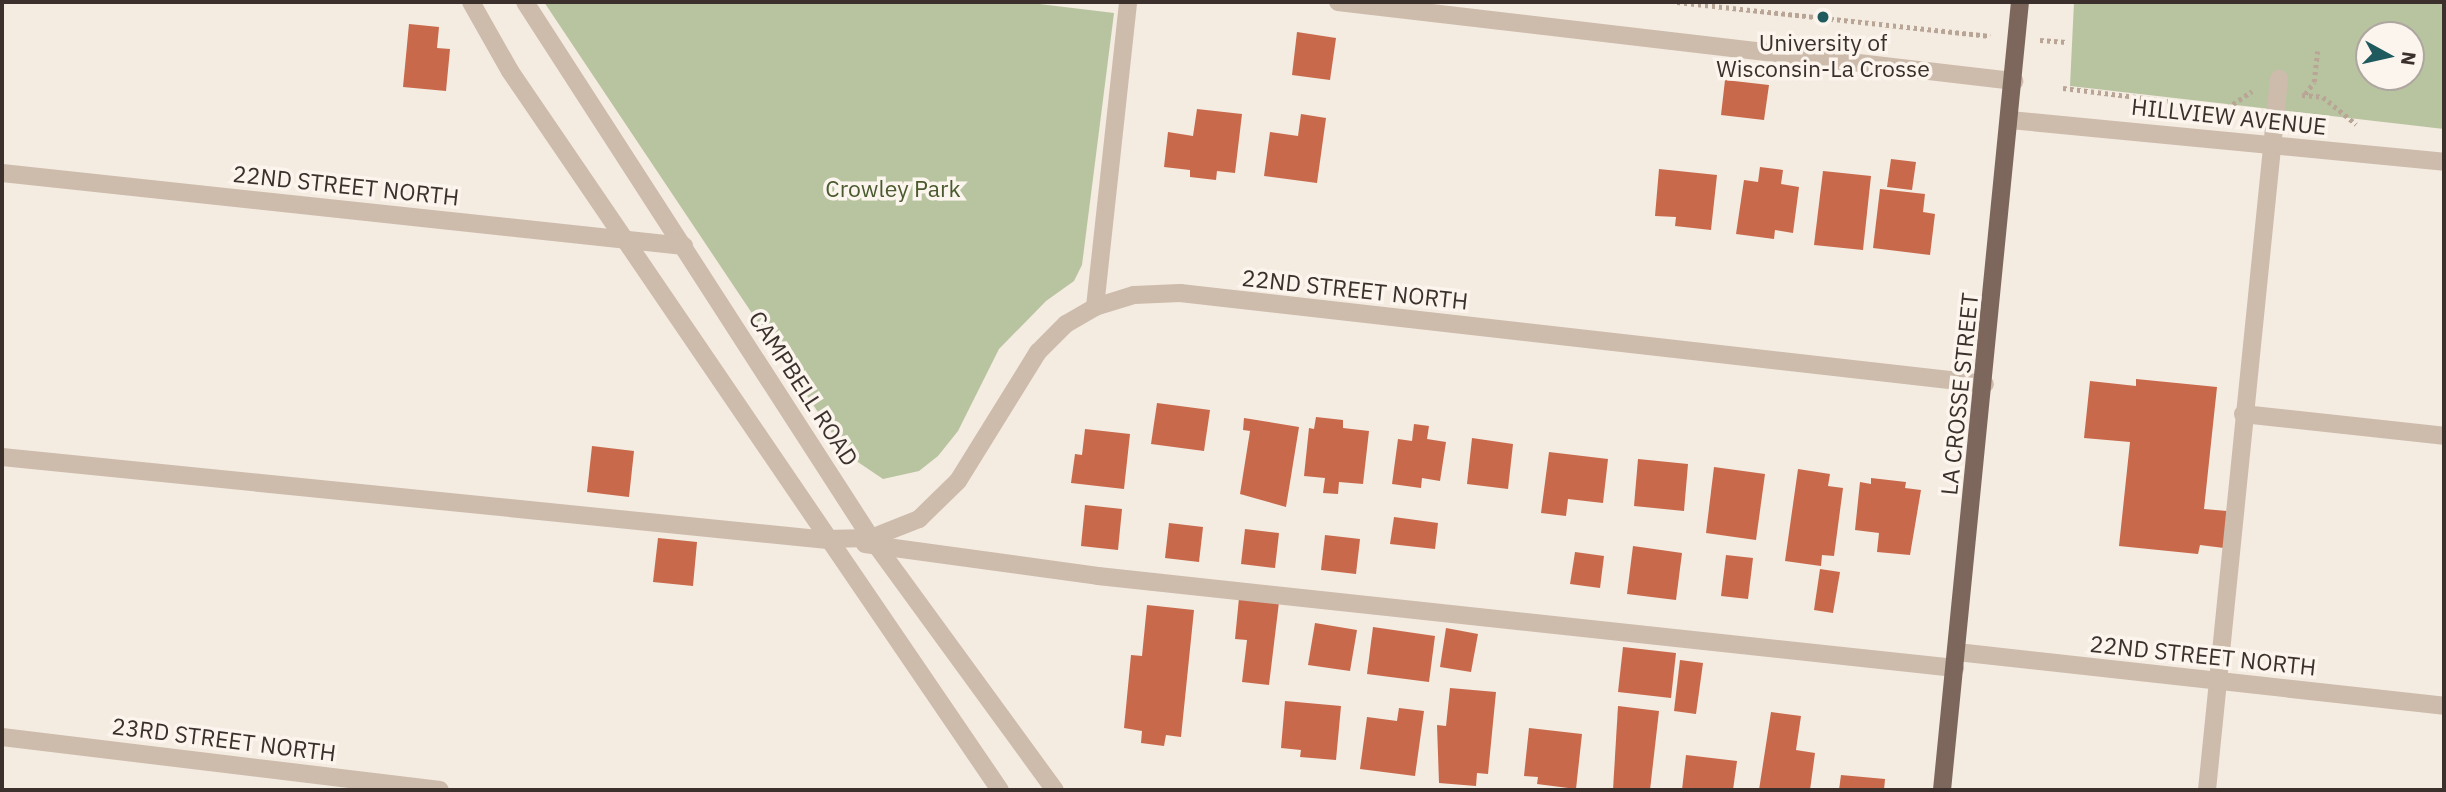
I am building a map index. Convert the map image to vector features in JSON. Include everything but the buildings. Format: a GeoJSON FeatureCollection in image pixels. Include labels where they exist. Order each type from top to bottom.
{"type":"FeatureCollection","features":[{"type":"Feature","properties":{"kind":"main road","name":"LA CROSSE STREET"},"geometry":{"type":"LineString","coordinates":[[1942,790],[1985,384],[2020,2]]}},
{"type":"Feature","properties":{"kind":"street"},"geometry":{"type":"LineString","coordinates":[[471,2],[510,71],[825,540],[1000,790]]}},
{"type":"Feature","properties":{"kind":"street","name":"CAMPBELL ROAD"},"geometry":{"type":"LineString","coordinates":[[525,2],[874,542],[1055,790]]}},
{"type":"Feature","properties":{"kind":"street"},"geometry":{"type":"LineString","coordinates":[[1095,307],[1128,2]]}},
{"type":"Feature","properties":{"kind":"street"},"geometry":{"type":"LineString","coordinates":[[1338,2],[2014,81]]}},
{"type":"Feature","properties":{"kind":"street"},"geometry":{"type":"LineString","coordinates":[[2207,790],[2279,79]]}},
{"type":"Feature","properties":{"kind":"street","name":"HILLVIEW AVENUE"},"geometry":{"type":"LineString","coordinates":[[2010,120],[2444,162]]}},
{"type":"Feature","properties":{"kind":"street","name":"22ND STREET NORTH"},"geometry":{"type":"LineString","coordinates":[[2,173],[684,246]]}},
{"type":"Feature","properties":{"kind":"street","name":"22ND STREET NORTH"},"geometry":{"type":"LineString","coordinates":[[874,542],[919,519],[938,502],[979,450],[1038,352],[1066,324],[1095,307],[1134,295],[1180,293],[1985,384]]}},
{"type":"Feature","properties":{"kind":"street"},"geometry":{"type":"LineString","coordinates":[[2244,414],[2444,436]]}},
{"type":"Feature","properties":{"kind":"street","name":"22ND STREET NORTH"},"geometry":{"type":"LineString","coordinates":[[2,457],[825,540],[874,542],[1098,576],[1956,660],[2218,681],[2444,706]]}},
{"type":"Feature","properties":{"kind":"street","name":"23RD STREET NORTH"},"geometry":{"type":"LineString","coordinates":[[2,737],[440,790]]}},
{"type":"Feature","properties":{"kind":"path"},"geometry":{"type":"LineString","coordinates":[[1677,2],[2067,42]]}},
{"type":"Feature","properties":{"kind":"path"},"geometry":{"type":"LineString","coordinates":[[2304,95],[2314,82],[2317,51]]}},
{"type":"Feature","properties":{"kind":"green space","name":"Crowley Park"},"geometry":{"type":"Polygon","coordinates":[[[544,2],[1023,2],[1114,13],[1082,265],[1074,281],[1046,301],[999,349],[958,431],[938,456],[919,471],[883,479],[846,454],[544,2]]]}},
{"type":"Feature","properties":{"kind":"green space"},"geometry":{"type":"Polygon","coordinates":[[[2074,2],[2444,2],[2444,129],[2070,86],[2074,2]]]}},
{"type":"Feature","properties":{"kind":"place","name":"University of Wisconsin-La Crosse"},"geometry":{"type":"Point","coordinates":[1823,17]}}]}
